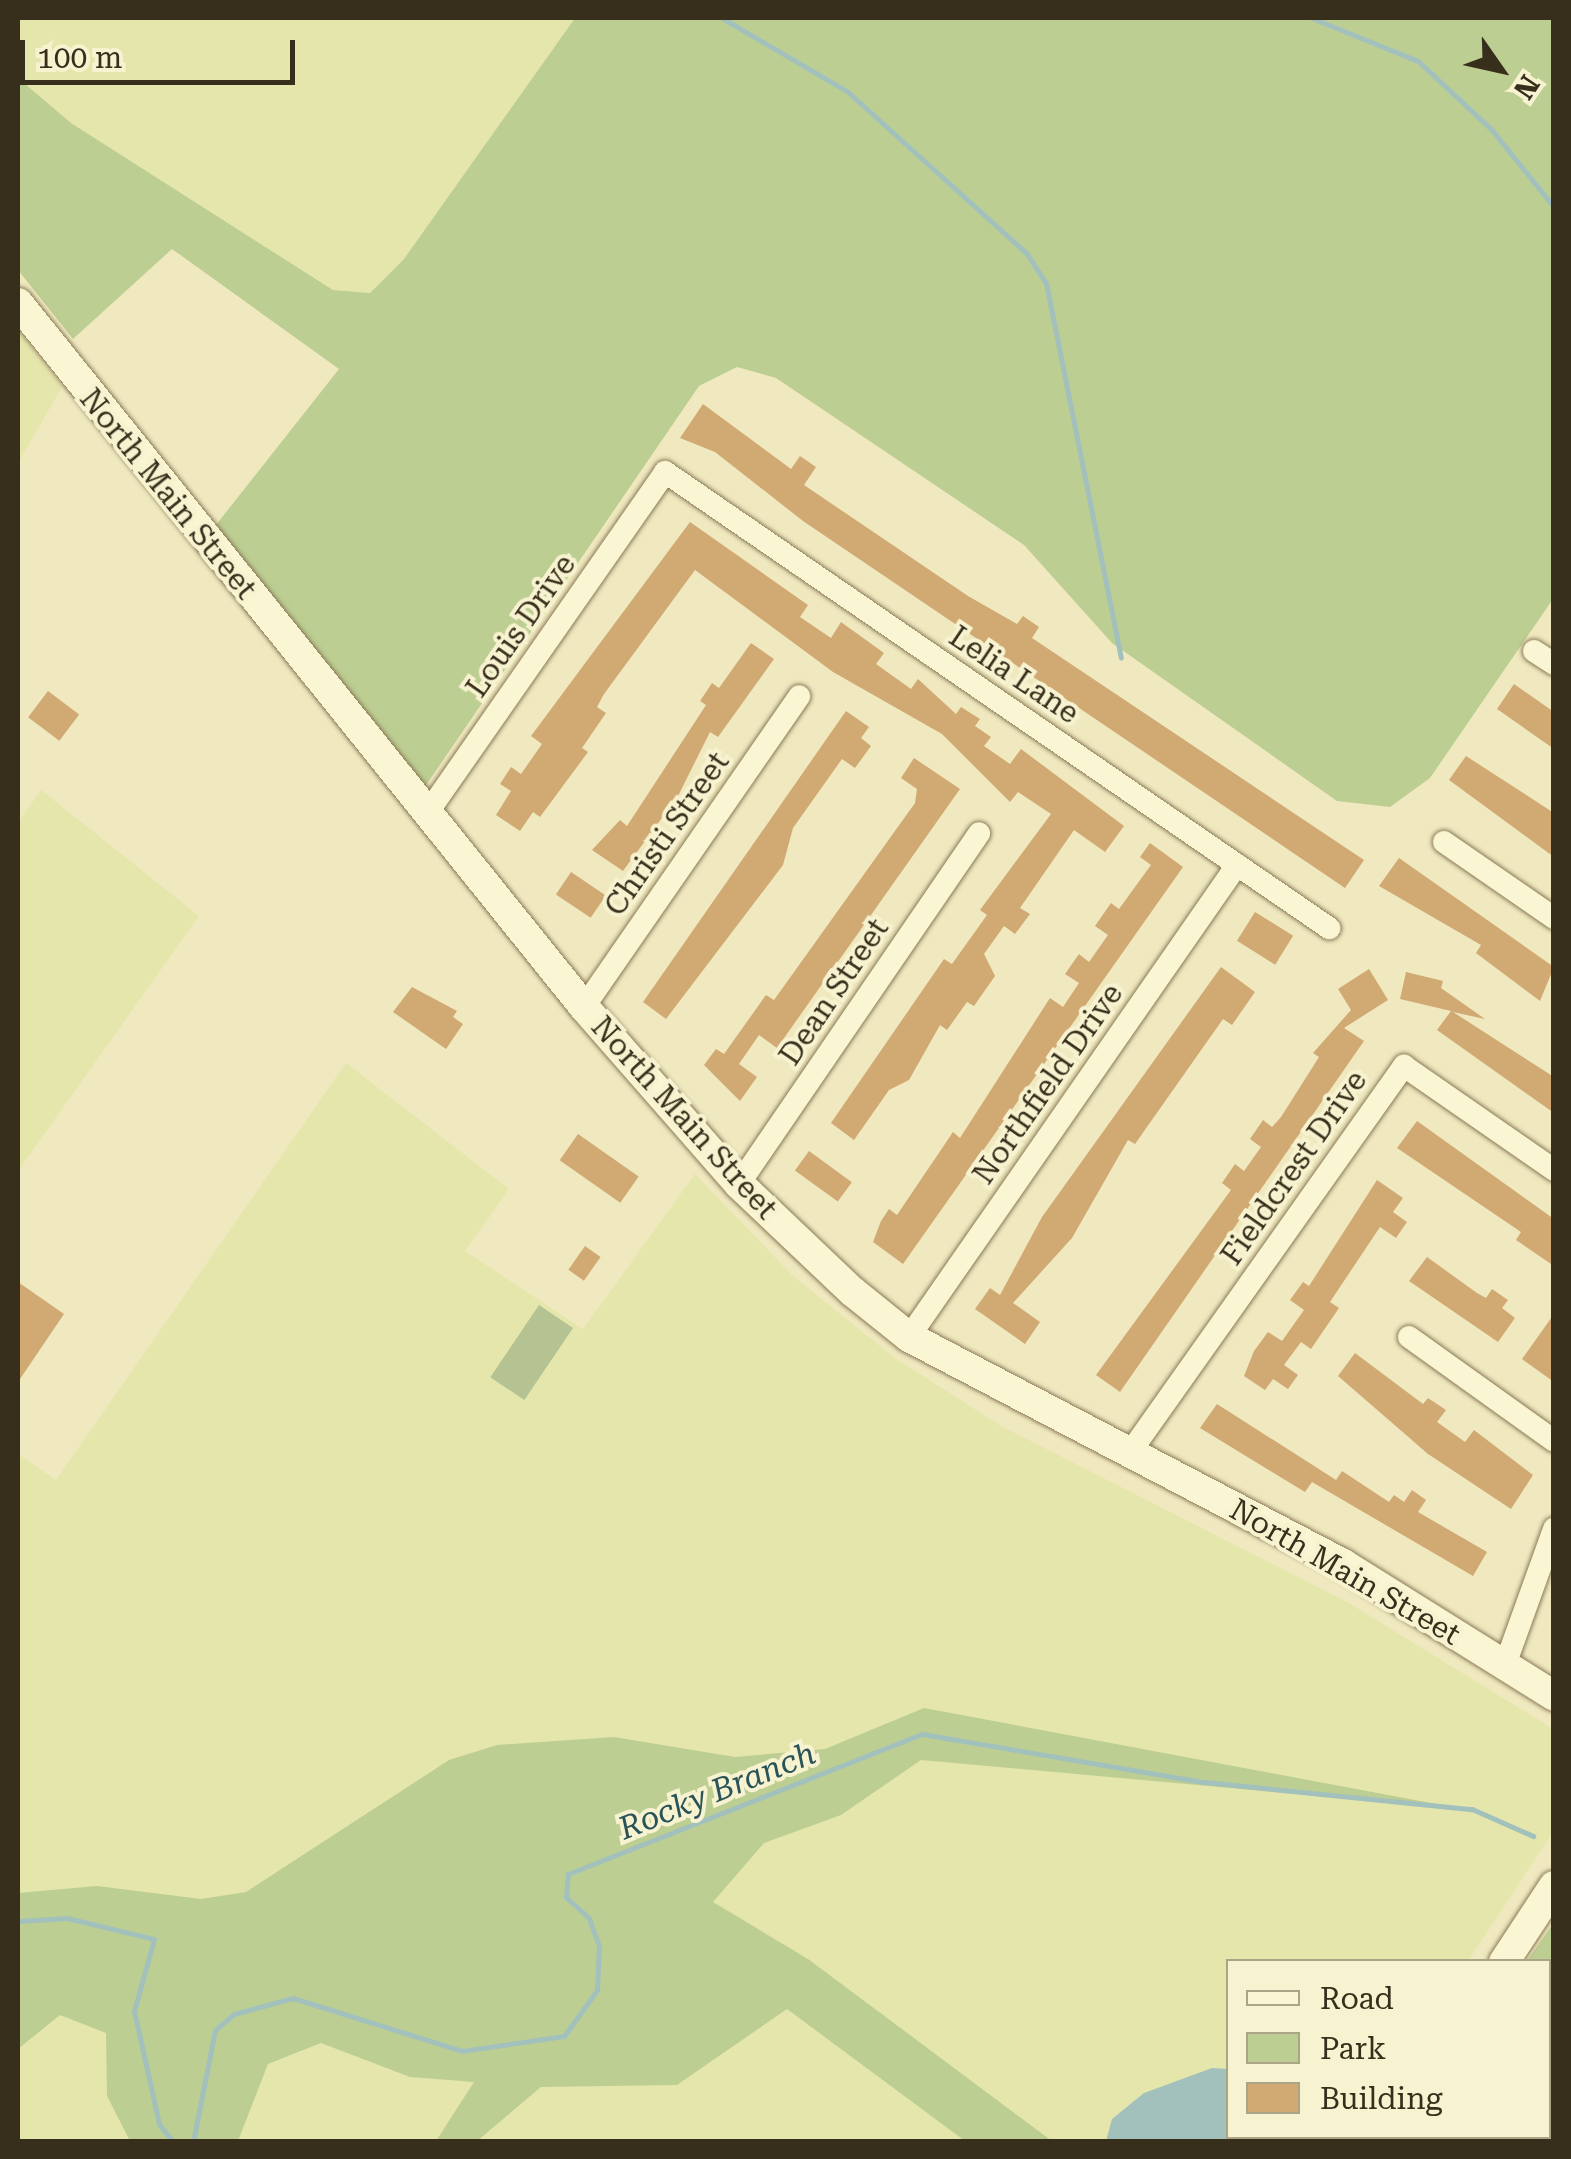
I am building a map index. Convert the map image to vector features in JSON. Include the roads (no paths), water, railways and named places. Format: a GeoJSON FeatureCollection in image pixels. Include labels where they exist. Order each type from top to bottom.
{"type":"FeatureCollection","features":[{"type":"Feature","properties":{"kind":"street","name":"North Main Street"},"geometry":{"type":"LineString","coordinates":[[18,303],[426,815],[584,1006],[740,1184],[909,1337],[1343,1564],[1554,1696]]}},
{"type":"Feature","properties":{"kind":"street","name":"Louis Drive"},"geometry":{"type":"LineString","coordinates":[[426,815],[665,472]]}},
{"type":"Feature","properties":{"kind":"street","name":"Lelia Lane"},"geometry":{"type":"LineString","coordinates":[[665,472],[1330,928]]}},
{"type":"Feature","properties":{"kind":"street","name":"Christi Street"},"geometry":{"type":"LineString","coordinates":[[584,1006],[799,696]]}},
{"type":"Feature","properties":{"kind":"street","name":"Dean Street"},"geometry":{"type":"LineString","coordinates":[[740,1184],[979,833]]}},
{"type":"Feature","properties":{"kind":"street"},"geometry":{"type":"LineString","coordinates":[[1444,842],[1554,918]]}},
{"type":"Feature","properties":{"kind":"street","name":"Northfield Drive"},"geometry":{"type":"LineString","coordinates":[[909,1337],[1237,865]]}},
{"type":"Feature","properties":{"kind":"street","name":"Fieldcrest Drive"},"geometry":{"type":"LineString","coordinates":[[1129,1454],[1404,1066],[1554,1170]]}},
{"type":"Feature","properties":{"kind":"street"},"geometry":{"type":"LineString","coordinates":[[1409,1337],[1554,1440]]}},
{"type":"Feature","properties":{"kind":"street"},"geometry":{"type":"LineString","coordinates":[[1505,1665],[1554,1529]]}},
{"type":"Feature","properties":{"kind":"street"},"geometry":{"type":"LineString","coordinates":[[1506,1959],[1554,1886]]}},
{"type":"Feature","properties":{"kind":"water"},"geometry":{"type":"Polygon","coordinates":[[[1212,2068],[1226,2069],[1226,2139],[1248,2139],[1106,2141],[1112,2119],[1144,2093],[1212,2068]]]}},
{"type":"Feature","properties":{"kind":"waterway"},"geometry":{"type":"LineString","coordinates":[[722,18],[848,92],[1027,254],[1046,283],[1121,658]]}},
{"type":"Feature","properties":{"kind":"waterway"},"geometry":{"type":"LineString","coordinates":[[1312,18],[1418,61],[1492,130],[1554,207]]}},
{"type":"Feature","properties":{"kind":"waterway","name":"Rocky Branch"},"geometry":{"type":"LineString","coordinates":[[193,2142],[215,2030],[234,2014],[293,1998],[462,2051],[564,2036],[597,1990],[599,1946],[589,1918],[566,1897],[568,1874],[922,1734],[1204,1782],[1472,1809],[1533,1836]]}},
{"type":"Feature","properties":{"kind":"waterway","name":"Rocky Branch"},"geometry":{"type":"LineString","coordinates":[[18,1921],[67,1918],[154,1939],[134,2011],[159,2124],[173,2142]]}}]}
